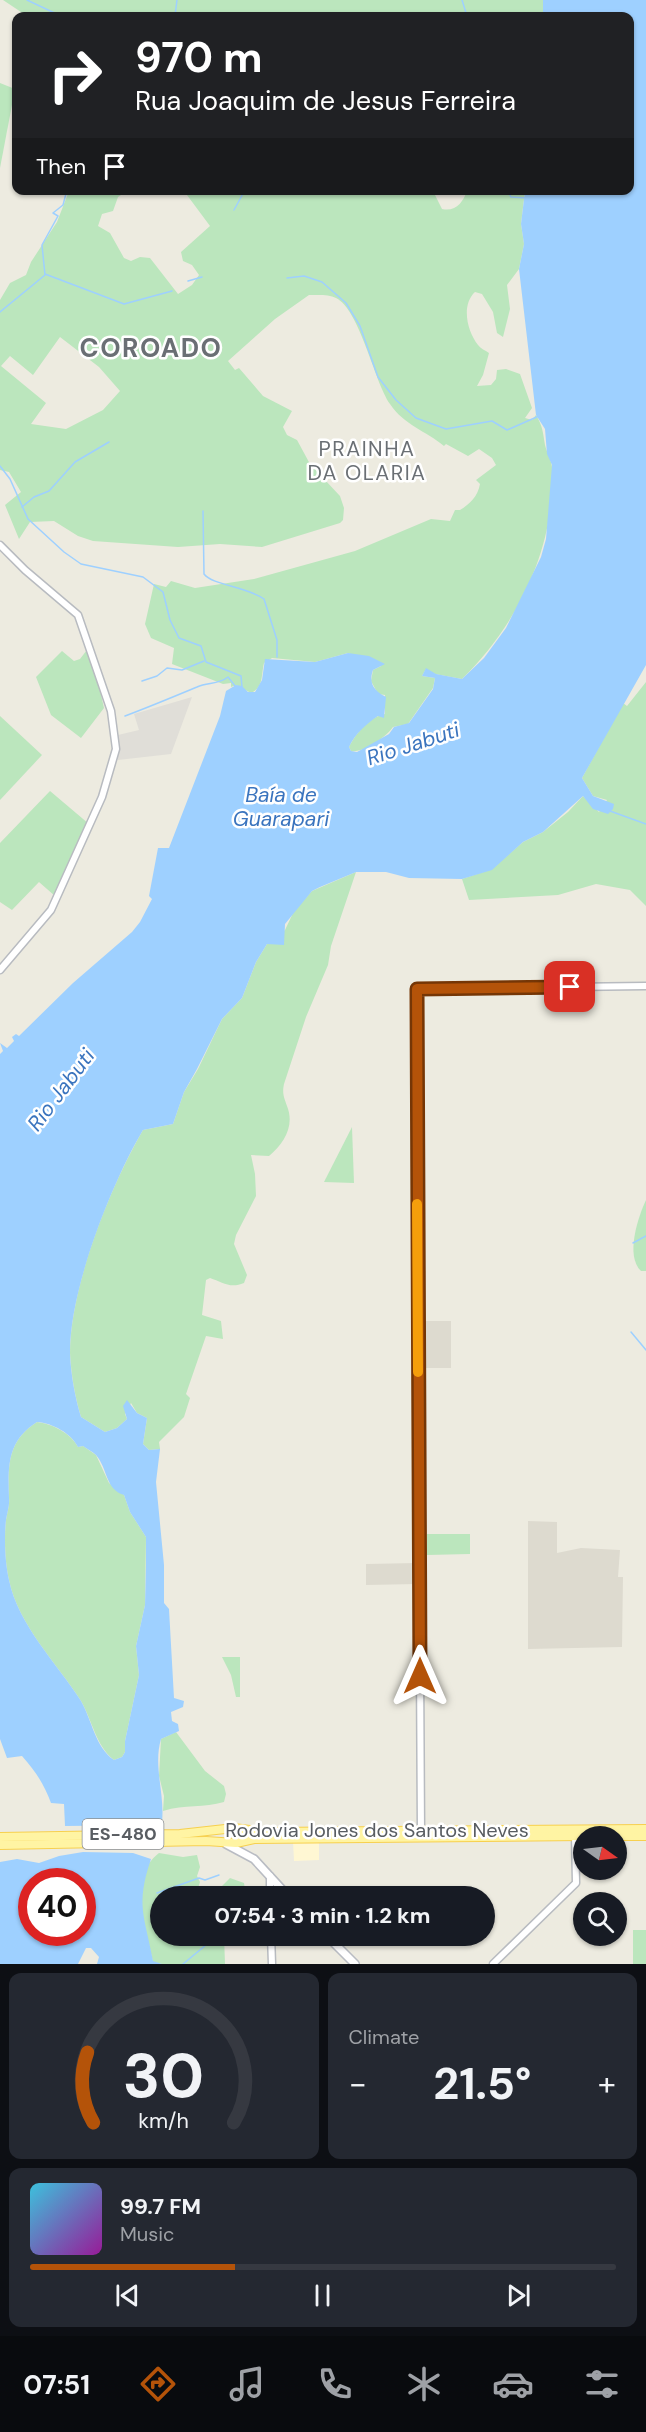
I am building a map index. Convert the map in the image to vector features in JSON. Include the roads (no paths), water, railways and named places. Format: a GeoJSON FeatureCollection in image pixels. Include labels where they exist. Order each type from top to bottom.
{"type":"FeatureCollection","features":[{"type":"Feature","properties":{"kind":"main road","name":"Rodovia Jones dos Santos Neves"},"geometry":{"type":"LineString","coordinates":[[0,1837],[180,1834],[234,1828],[266,1832],[355,1835]]}},
{"type":"Feature","properties":{"kind":"main road"},"geometry":{"type":"LineString","coordinates":[[246,1829],[254,1859]]}},
{"type":"Feature","properties":{"kind":"main road","name":"Rodovia Jones dos Santos Neves"},"geometry":{"type":"LineString","coordinates":[[627,1830],[646,1829]]}},
{"type":"Feature","properties":{"kind":"main road","name":"Rodovia Jones dos Santos Neves"},"geometry":{"type":"LineString","coordinates":[[0,1845],[197,1841],[221,1843],[355,1835],[573,1834]]}},
{"type":"Feature","properties":{"kind":"main road"},"geometry":{"type":"LineString","coordinates":[[627,1836],[646,1836]]}},
{"type":"Feature","properties":{"kind":"main road"},"geometry":{"type":"LineString","coordinates":[[221,1843],[236,1847],[254,1859],[279,1886]]}},
{"type":"Feature","properties":{"kind":"main road"},"geometry":{"type":"LineString","coordinates":[[337,1946],[355,1964]]}},
{"type":"Feature","properties":{"kind":"street"},"geometry":{"type":"LineString","coordinates":[[0,544],[25,570],[78,615],[111,711],[116,749],[102,797],[51,910],[0,970]]}},
{"type":"Feature","properties":{"kind":"street"},"geometry":{"type":"LineString","coordinates":[[422,1834],[417,989],[646,986]]}},
{"type":"Feature","properties":{"kind":"street"},"geometry":{"type":"LineString","coordinates":[[270,1876],[270,1886]]}},
{"type":"Feature","properties":{"kind":"street"},"geometry":{"type":"LineString","coordinates":[[494,1964],[576,1883],[576,1880]]}},
{"type":"Feature","properties":{"kind":"street"},"geometry":{"type":"LineString","coordinates":[[271,1946],[272,1964]]}},
{"type":"Feature","properties":{"kind":"water","name":"Baía de Guarapari"},"geometry":{"type":"Polygon","coordinates":[[[543,0],[646,0],[646,665],[582,778],[593,796],[614,804],[613,809],[608,814],[593,809],[583,796],[543,832],[523,842],[492,870],[462,879],[409,878],[386,872],[356,872],[312,891],[285,924],[284,945],[267,944],[256,962],[242,998],[222,1019],[184,1092],[173,1124],[143,1130],[118,1179],[94,1239],[76,1300],[70,1354],[81,1417],[105,1432],[117,1428],[127,1419],[123,1406],[127,1400],[137,1413],[147,1418],[143,1444],[149,1450],[160,1449],[156,1482],[164,1565],[164,1603],[169,1609],[174,1698],[184,1701],[183,1707],[171,1712],[172,1721],[178,1724],[179,1731],[161,1739],[159,1749],[162,1822],[151,1825],[65,1826],[64,1804],[51,1803],[31,1767],[22,1756],[7,1758],[0,1739],[0,1054],[3,1051],[0,1043],[7,1048],[14,1041],[12,1037],[16,1034],[19,1036],[140,922],[152,899],[149,896],[158,848],[169,848],[220,716],[226,691],[236,685],[242,686],[248,692],[255,692],[262,680],[265,659],[315,662],[348,653],[369,656],[385,664],[373,670],[371,679],[376,690],[386,697],[384,718],[378,716],[365,726],[351,742],[349,747],[351,751],[357,752],[389,734],[394,727],[409,723],[433,689],[435,678],[422,676],[426,668],[436,674],[462,679],[484,658],[506,628],[541,557],[546,539],[552,465],[547,454],[545,429],[536,415],[519,269],[524,244],[521,224],[525,195],[634,195],[634,12],[543,12],[543,0]],[[37,1422],[20,1437],[11,1455],[5,1534],[9,1580],[14,1597],[29,1628],[81,1701],[98,1741],[114,1760],[122,1757],[125,1752],[125,1741],[139,1675],[136,1646],[145,1605],[146,1537],[130,1512],[124,1495],[113,1488],[96,1455],[83,1446],[78,1447],[71,1437],[55,1427],[37,1422]]]}},
{"type":"Feature","properties":{"kind":"water"},"geometry":{"type":"Polygon","coordinates":[[[83,1852],[133,1853],[151,1859],[143,1888],[143,1911],[153,1961],[162,1964],[97,1964],[99,1957],[91,1948],[86,1948],[78,1964],[0,1964],[0,1862],[17,1859],[39,1863],[59,1856],[83,1852]]]}},
{"type":"Feature","properties":{"kind":"waterway"},"geometry":{"type":"LineString","coordinates":[[27,0],[52,12]]}},
{"type":"Feature","properties":{"kind":"waterway"},"geometry":{"type":"LineString","coordinates":[[176,12],[177,0]]}},
{"type":"Feature","properties":{"kind":"waterway"},"geometry":{"type":"LineString","coordinates":[[462,0],[466,12]]}},
{"type":"Feature","properties":{"kind":"waterway"},"geometry":{"type":"LineString","coordinates":[[0,312],[45,275],[42,245],[58,216],[53,213],[63,205],[66,195]]}},
{"type":"Feature","properties":{"kind":"waterway"},"geometry":{"type":"LineString","coordinates":[[234,210],[242,195]]}},
{"type":"Feature","properties":{"kind":"waterway"},"geometry":{"type":"LineString","coordinates":[[510,195],[526,198]]}},
{"type":"Feature","properties":{"kind":"waterway"},"geometry":{"type":"LineString","coordinates":[[45,274],[124,304],[172,291]]}},
{"type":"Feature","properties":{"kind":"waterway"},"geometry":{"type":"LineString","coordinates":[[287,278],[304,276],[322,282],[346,303],[360,326],[378,377],[396,400],[416,418],[446,429],[492,421],[507,430],[539,416]]}},
{"type":"Feature","properties":{"kind":"waterway"},"geometry":{"type":"LineString","coordinates":[[188,281],[202,277]]}},
{"type":"Feature","properties":{"kind":"waterway"},"geometry":{"type":"LineString","coordinates":[[22,507],[34,497],[49,491],[75,462],[109,442]]}},
{"type":"Feature","properties":{"kind":"waterway"},"geometry":{"type":"LineString","coordinates":[[0,466],[10,479],[28,519],[64,552],[81,564],[143,577],[163,592],[170,620],[179,638],[201,646],[206,662],[241,676],[242,687]]}},
{"type":"Feature","properties":{"kind":"waterway"},"geometry":{"type":"LineString","coordinates":[[203,511],[204,574],[214,581],[264,599],[277,640],[277,657]]}},
{"type":"Feature","properties":{"kind":"waterway"},"geometry":{"type":"LineString","coordinates":[[142,681],[157,676],[167,668],[182,670],[204,661]]}},
{"type":"Feature","properties":{"kind":"waterway"},"geometry":{"type":"LineString","coordinates":[[125,716],[228,677],[236,687]]}},
{"type":"Feature","properties":{"kind":"waterway"},"geometry":{"type":"LineString","coordinates":[[610,811],[646,824]]}},
{"type":"Feature","properties":{"kind":"waterway"},"geometry":{"type":"LineString","coordinates":[[633,1243],[646,1236]]}},
{"type":"Feature","properties":{"kind":"waterway"},"geometry":{"type":"LineString","coordinates":[[631,1332],[646,1350]]}},
{"type":"Feature","properties":{"kind":"waterway"},"geometry":{"type":"LineString","coordinates":[[177,1886],[199,1878],[205,1880],[219,1875]]}},
{"type":"Feature","properties":{"kind":"waterway"},"geometry":{"type":"LineString","coordinates":[[183,1964],[205,1946]]}},
{"type":"Feature","properties":{"kind":"district","name":"COROADO"},"geometry":{"type":"Point","coordinates":[151,348]}},
{"type":"Feature","properties":{"kind":"district","name":"PRAINHA DA OLARIA"},"geometry":{"type":"Point","coordinates":[367,461]}},
{"type":"Feature","properties":{"kind":"water label","name":"Rio Jabuti"},"geometry":{"type":"Point","coordinates":[413,744]}},
{"type":"Feature","properties":{"kind":"water label","name":"Rio Jabuti"},"geometry":{"type":"Point","coordinates":[61,1090]}}]}
